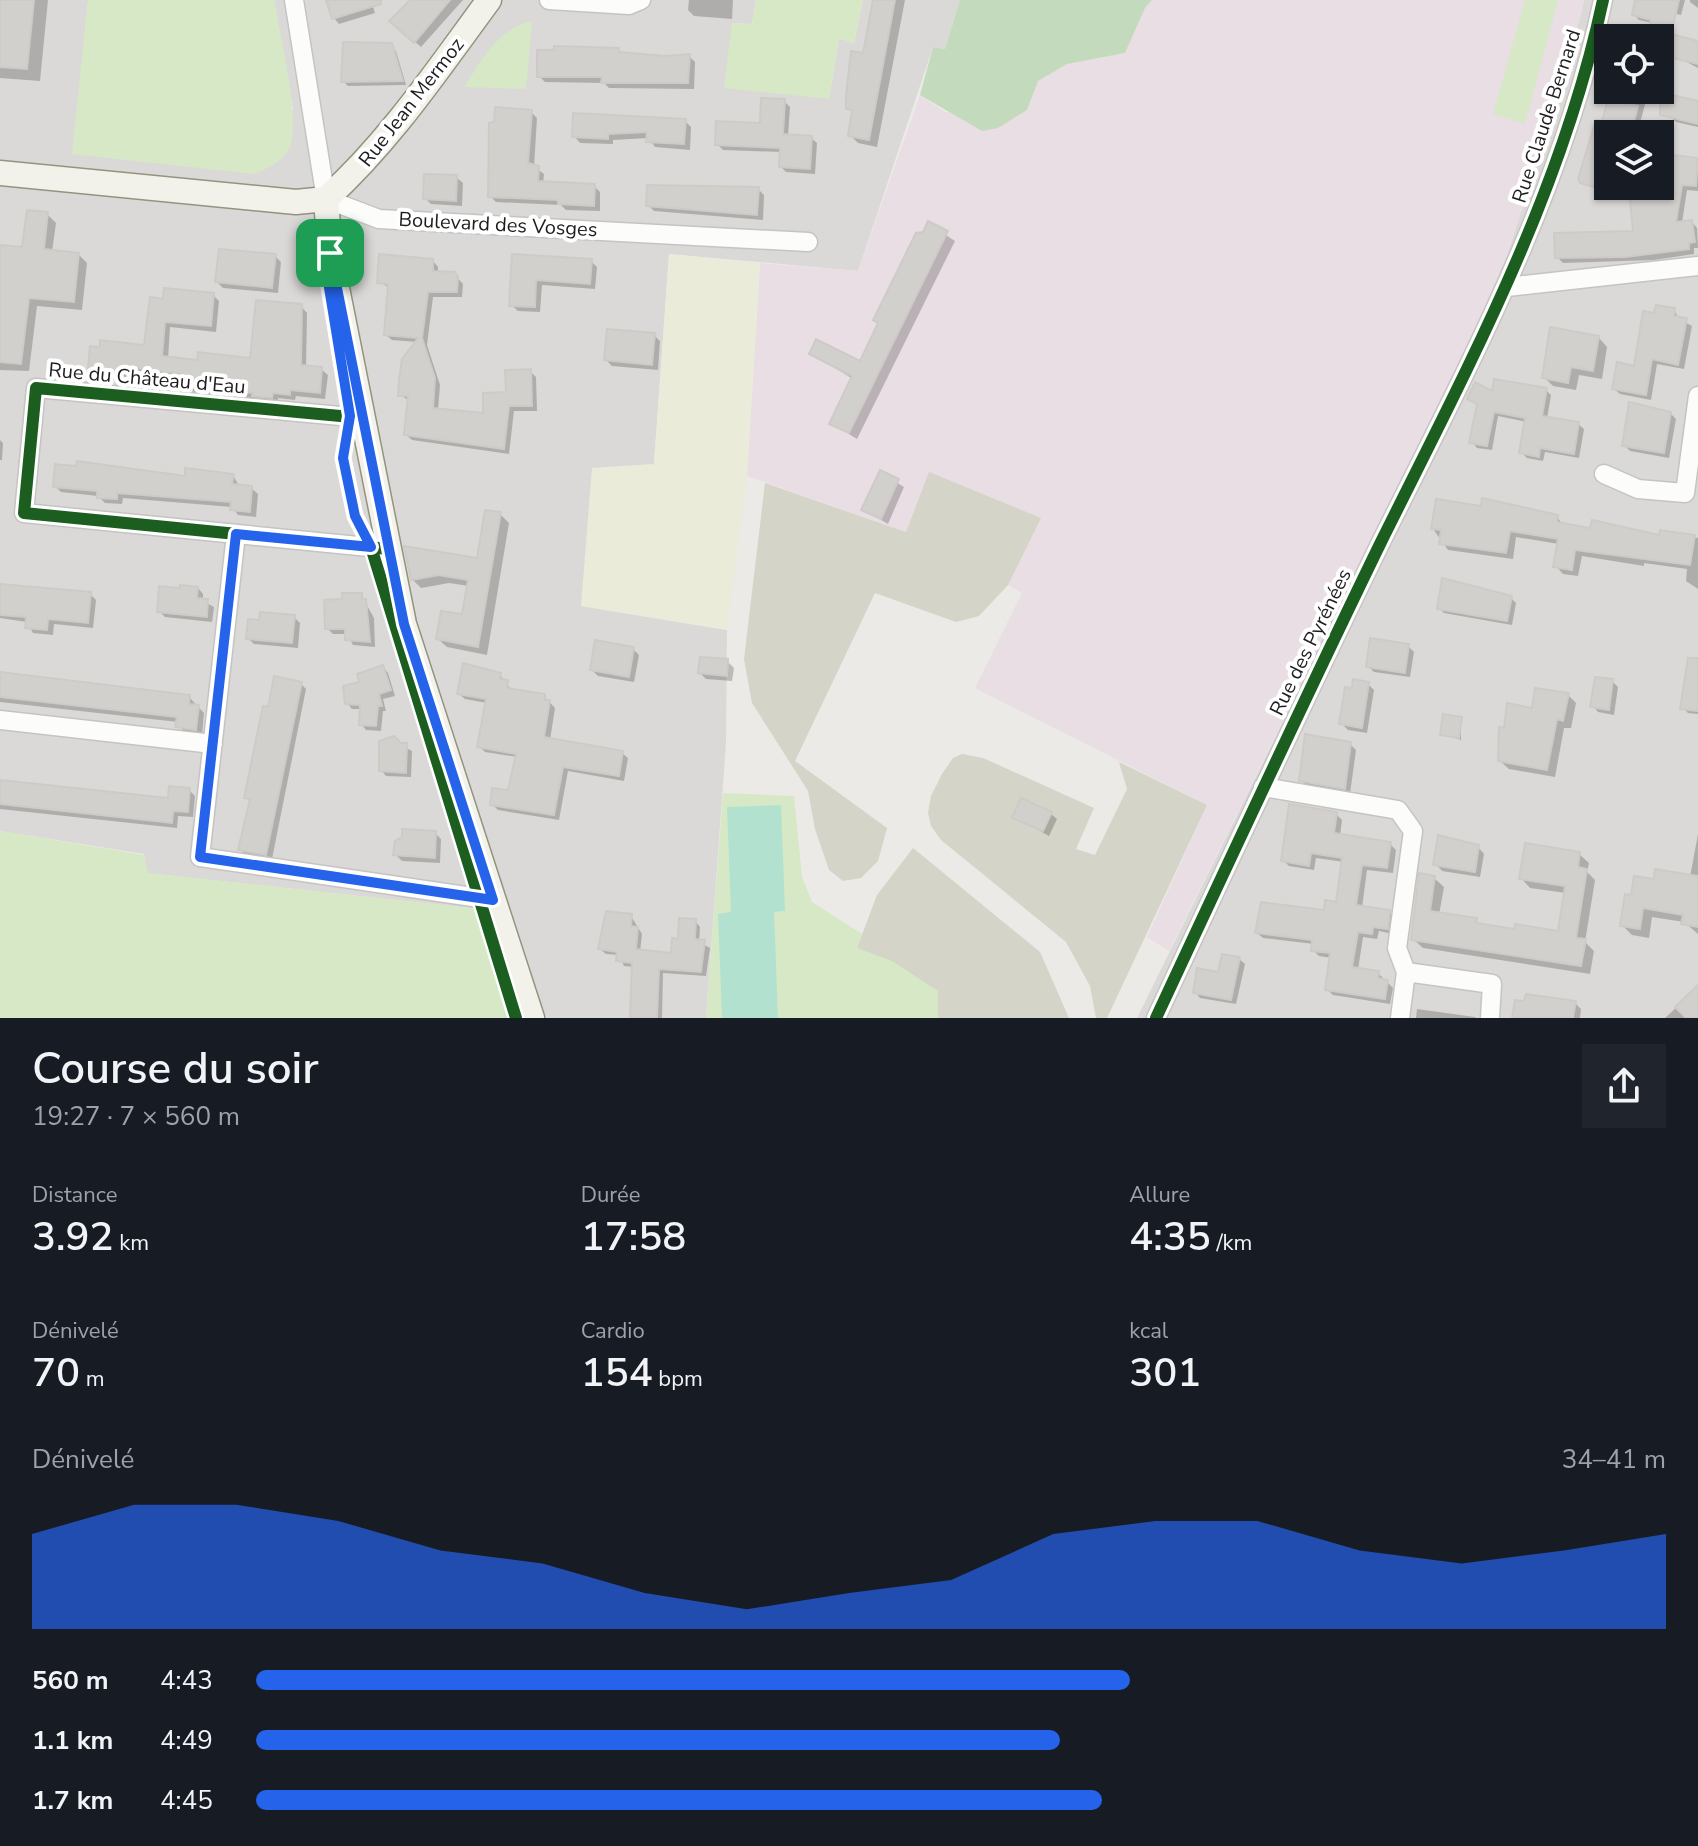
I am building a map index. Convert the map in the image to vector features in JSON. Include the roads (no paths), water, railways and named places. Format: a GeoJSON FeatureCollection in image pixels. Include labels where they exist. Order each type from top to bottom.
{"type":"FeatureCollection","features":[{"type":"Feature","properties":{"kind":"main road","name":"Rue Jean Mermoz"},"geometry":{"type":"LineString","coordinates":[[326,199],[356,171],[408,109],[489,0]]}},
{"type":"Feature","properties":{"kind":"main road","name":"Boulevard des Vosges"},"geometry":{"type":"LineString","coordinates":[[0,173],[296,202],[326,199]]}},
{"type":"Feature","properties":{"kind":"main road"},"geometry":{"type":"LineString","coordinates":[[326,199],[330,253],[404,624],[532,1018]]}},
{"type":"Feature","properties":{"kind":"street"},"geometry":{"type":"LineString","coordinates":[[294,0],[326,199]]}},
{"type":"Feature","properties":{"kind":"street"},"geometry":{"type":"LineString","coordinates":[[549,0],[629,5],[641,0]]}},
{"type":"Feature","properties":{"kind":"street","name":"Rue Claude Bernard"},"geometry":{"type":"LineString","coordinates":[[1507,287],[1555,166],[1603,0]]}},
{"type":"Feature","properties":{"kind":"street","name":"Boulevard des Vosges"},"geometry":{"type":"LineString","coordinates":[[326,199],[379,219],[808,242]]}},
{"type":"Feature","properties":{"kind":"street"},"geometry":{"type":"LineString","coordinates":[[1507,287],[1698,266]]}},
{"type":"Feature","properties":{"kind":"street","name":"Rue des Pyrénées"},"geometry":{"type":"LineString","coordinates":[[1156,1018],[1263,787],[1507,287]]}},
{"type":"Feature","properties":{"kind":"street","name":"Rue du Château d'Eau"},"geometry":{"type":"LineString","coordinates":[[362,418],[36,388],[24,513],[389,549]]}},
{"type":"Feature","properties":{"kind":"street"},"geometry":{"type":"LineString","coordinates":[[1604,474],[1638,489],[1685,493],[1698,396]]}},
{"type":"Feature","properties":{"kind":"street"},"geometry":{"type":"LineString","coordinates":[[236,534],[200,857],[493,900]]}},
{"type":"Feature","properties":{"kind":"street"},"geometry":{"type":"LineString","coordinates":[[0,720],[213,744]]}},
{"type":"Feature","properties":{"kind":"street"},"geometry":{"type":"LineString","coordinates":[[1263,787],[1398,810],[1408,819],[1413,831],[1397,948],[1406,972],[1400,1018]]}},
{"type":"Feature","properties":{"kind":"street"},"geometry":{"type":"LineString","coordinates":[[1406,972],[1492,984],[1490,1018]]}}]}
